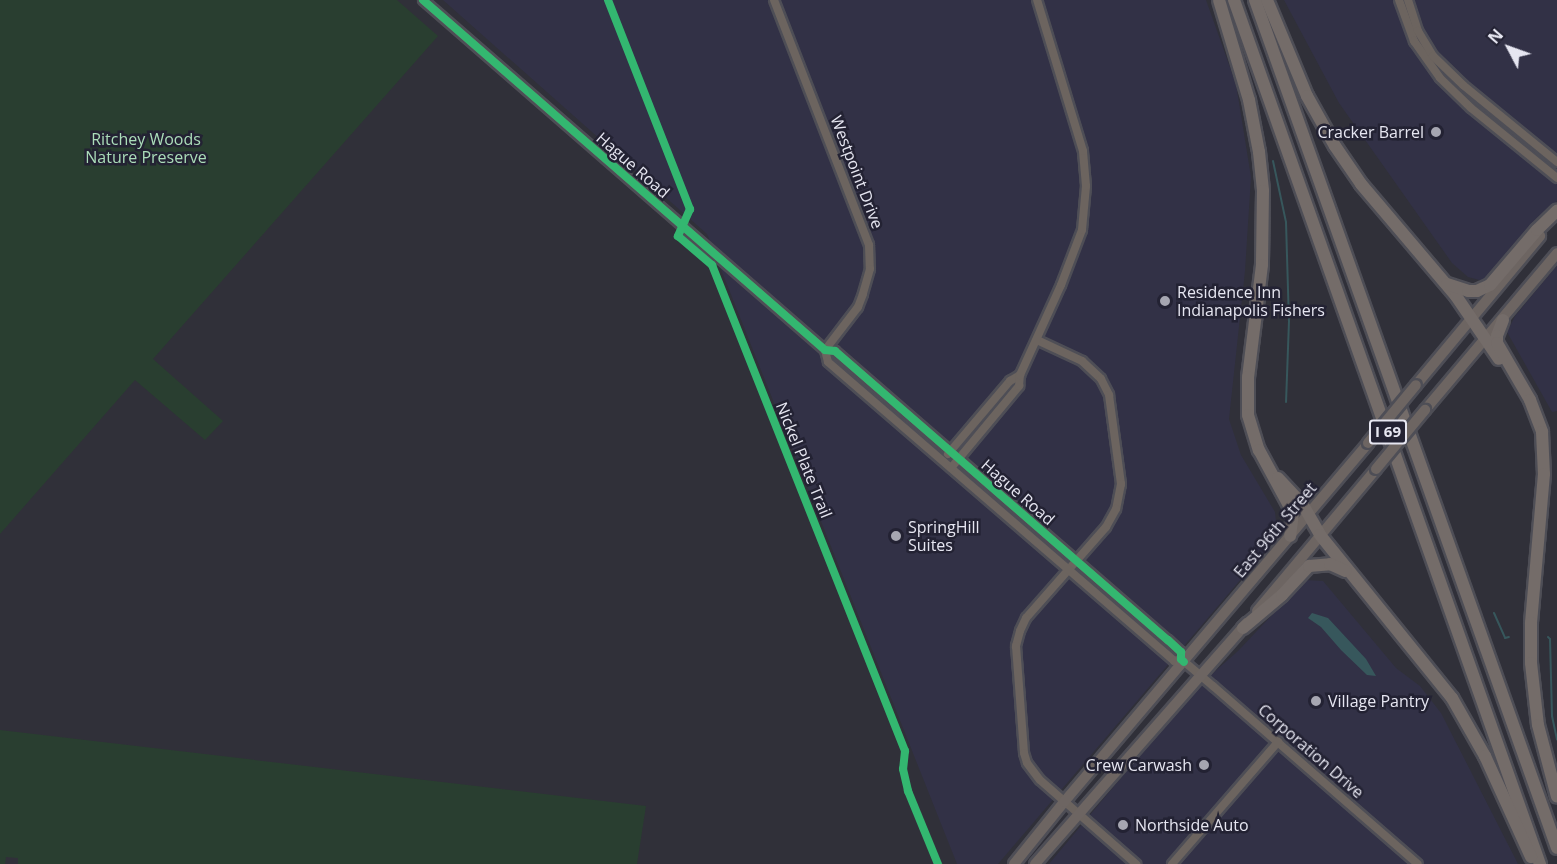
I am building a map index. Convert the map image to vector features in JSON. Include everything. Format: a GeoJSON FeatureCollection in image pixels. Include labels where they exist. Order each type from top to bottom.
{"type":"FeatureCollection","features":[{"type":"Feature","properties":{"kind":"highway"},"geometry":{"type":"LineString","coordinates":[[1219,0],[1249,100],[1259,152],[1263,237],[1248,377],[1248,415],[1259,450],[1293,513],[1290,536]]}},
{"type":"Feature","properties":{"kind":"highway","name":"I 69"},"geometry":{"type":"LineString","coordinates":[[1234,0],[1540,864]]}},
{"type":"Feature","properties":{"kind":"highway","name":"I 69"},"geometry":{"type":"LineString","coordinates":[[1255,0],[1557,848]]}},
{"type":"Feature","properties":{"kind":"highway"},"geometry":{"type":"LineString","coordinates":[[1267,0],[1307,96],[1335,146],[1361,184],[1444,282],[1502,362],[1512,369]]}},
{"type":"Feature","properties":{"kind":"highway"},"geometry":{"type":"LineString","coordinates":[[1444,282],[1468,291],[1477,291],[1490,285],[1537,230],[1557,213]]}},
{"type":"Feature","properties":{"kind":"highway"},"geometry":{"type":"LineString","coordinates":[[1503,320],[1497,343],[1537,416],[1544,449],[1531,623],[1531,663],[1538,725],[1557,797]]}},
{"type":"Feature","properties":{"kind":"highway"},"geometry":{"type":"LineString","coordinates":[[1275,476],[1285,483],[1308,514],[1320,536],[1428,667],[1460,710],[1485,756],[1534,864]]}},
{"type":"Feature","properties":{"kind":"highway"},"geometry":{"type":"LineString","coordinates":[[1243,628],[1282,595],[1309,566],[1334,565],[1353,577]]}},
{"type":"Feature","properties":{"kind":"main road","name":"East 96th Street"},"geometry":{"type":"LineString","coordinates":[[1016,863],[1064,802],[1472,319],[1557,213]]}},
{"type":"Feature","properties":{"kind":"main road"},"geometry":{"type":"LineString","coordinates":[[1035,864],[1199,674],[1218,658],[1557,253]]}},
{"type":"Feature","properties":{"kind":"street","name":"Hague Road"},"geometry":{"type":"LineString","coordinates":[[423,0],[825,350],[828,362],[1174,661],[1183,661],[1181,651],[835,351],[825,350]]}},
{"type":"Feature","properties":{"kind":"street","name":"Westpoint Drive"},"geometry":{"type":"LineString","coordinates":[[774,0],[869,245],[870,269],[864,294],[858,307],[825,350]]}},
{"type":"Feature","properties":{"kind":"street"},"geometry":{"type":"LineString","coordinates":[[951,468],[1015,392],[1020,375],[1079,239],[1086,186],[1078,133],[1037,0]]}},
{"type":"Feature","properties":{"kind":"street"},"geometry":{"type":"LineString","coordinates":[[1400,0],[1414,41],[1440,78],[1467,104],[1557,178]]}},
{"type":"Feature","properties":{"kind":"street"},"geometry":{"type":"LineString","coordinates":[[1408,0],[1418,31],[1433,56],[1457,79],[1557,162]]}},
{"type":"Feature","properties":{"kind":"street"},"geometry":{"type":"LineString","coordinates":[[1037,340],[1092,368],[1109,396],[1121,484],[1120,495],[1109,523],[1024,622],[1016,646],[1022,741],[1027,763],[1040,780],[1136,864]]}},
{"type":"Feature","properties":{"kind":"street"},"geometry":{"type":"LineString","coordinates":[[942,460],[1010,381],[1020,375]]}},
{"type":"Feature","properties":{"kind":"street","name":"Corporation Drive"},"geometry":{"type":"LineString","coordinates":[[1183,661],[1418,864]]}},
{"type":"Feature","properties":{"kind":"street"},"geometry":{"type":"LineString","coordinates":[[1172,864],[1278,742]]}},
{"type":"Feature","properties":{"kind":"shaded area"},"geometry":{"type":"Polygon","coordinates":[[[443,0],[1206,0],[1236,84],[1251,177],[1245,271],[1229,419],[1241,455],[1275,512],[1277,531],[1265,551],[998,864],[957,864],[707,234],[443,0]]]}},
{"type":"Feature","properties":{"kind":"shaded area"},"geometry":{"type":"Polygon","coordinates":[[[1284,0],[1557,0],[1557,201],[1483,281],[1468,277],[1452,263],[1339,103],[1284,0]]]}},
{"type":"Feature","properties":{"kind":"shaded area"},"geometry":{"type":"Polygon","coordinates":[[[1557,265],[1557,411],[1552,412],[1507,332],[1515,316],[1557,265]]]}},
{"type":"Feature","properties":{"kind":"shaded area"},"geometry":{"type":"Polygon","coordinates":[[[1305,580],[1323,581],[1396,668],[1420,686],[1441,713],[1518,864],[1049,864],[1196,688],[1238,651],[1305,580]]]}},
{"type":"Feature","properties":{"kind":"shaded area"},"geometry":{"type":"Polygon","coordinates":[[[1312,613],[1328,618],[1366,659],[1376,676],[1367,675],[1321,627],[1308,618],[1312,613]]]}},
{"type":"Feature","properties":{"kind":"green space","name":"Ritchey Woods Nature Preserve"},"geometry":{"type":"Polygon","coordinates":[[[0,0],[397,0],[438,36],[153,359],[223,421],[205,440],[135,380],[0,534],[0,0]]]}},
{"type":"Feature","properties":{"kind":"green space"},"geometry":{"type":"Polygon","coordinates":[[[0,730],[646,806],[637,864],[18,864],[18,858],[6,857],[5,864],[0,864],[0,730]]]}},
{"type":"Feature","properties":{"kind":"waterway"},"geometry":{"type":"LineString","coordinates":[[1273,161],[1286,222],[1289,321],[1286,402]]}},
{"type":"Feature","properties":{"kind":"waterway"},"geometry":{"type":"LineString","coordinates":[[1494,613],[1505,638],[1509,637]]}},
{"type":"Feature","properties":{"kind":"waterway"},"geometry":{"type":"LineString","coordinates":[[1548,637],[1550,639],[1552,716],[1557,739]]}},
{"type":"Feature","properties":{"kind":"cycle path"},"geometry":{"type":"LineString","coordinates":[[423,0],[825,350],[835,351],[1168,640],[1181,652],[1181,659],[1184,662]]}},
{"type":"Feature","properties":{"kind":"cycle path","name":"Nickel Plate Trail"},"geometry":{"type":"LineString","coordinates":[[608,0],[690,209],[678,236],[712,265],[905,751],[903,769],[908,791],[938,864]]}},
{"type":"Feature","properties":{"kind":"place","name":"Cracker Barrel"},"geometry":{"type":"Point","coordinates":[1436,132]}},
{"type":"Feature","properties":{"kind":"place","name":"Residence Inn Indianapolis Fishers"},"geometry":{"type":"Point","coordinates":[1165,301]}},
{"type":"Feature","properties":{"kind":"place","name":"SpringHill Suites"},"geometry":{"type":"Point","coordinates":[896,536]}},
{"type":"Feature","properties":{"kind":"place","name":"Village Pantry"},"geometry":{"type":"Point","coordinates":[1316,701]}},
{"type":"Feature","properties":{"kind":"place","name":"Crew Carwash"},"geometry":{"type":"Point","coordinates":[1204,765]}},
{"type":"Feature","properties":{"kind":"place","name":"Northside Auto"},"geometry":{"type":"Point","coordinates":[1123,825]}}]}
